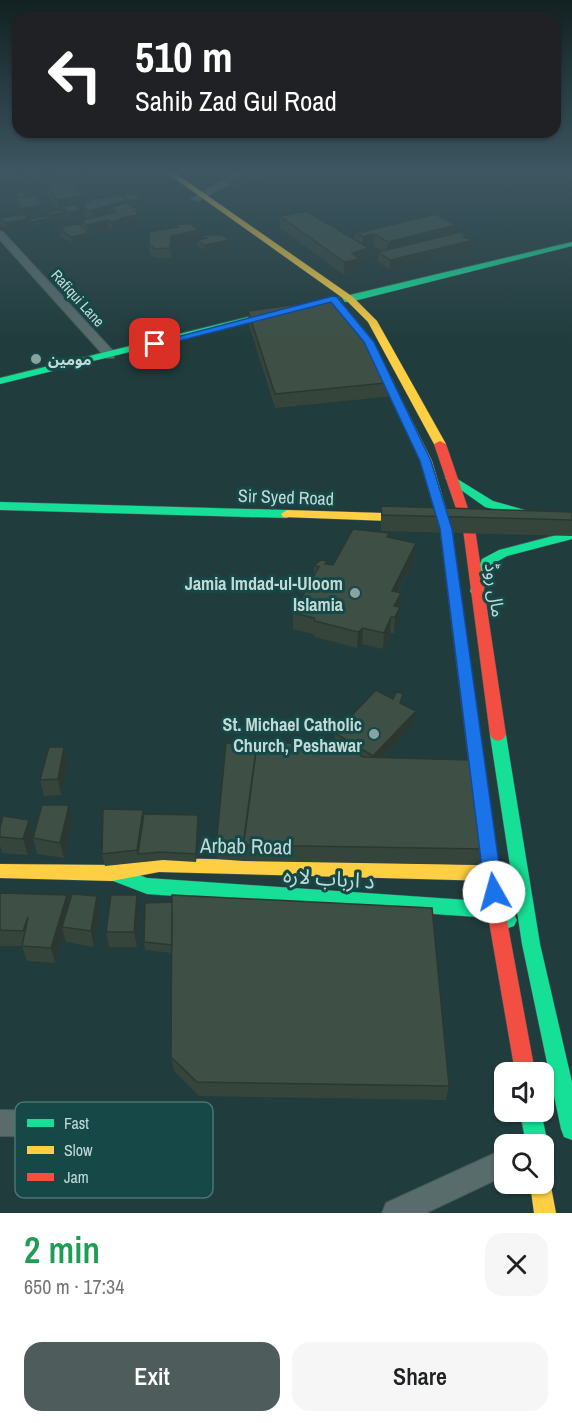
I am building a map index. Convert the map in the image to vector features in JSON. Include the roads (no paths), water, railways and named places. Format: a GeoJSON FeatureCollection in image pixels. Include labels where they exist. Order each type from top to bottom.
{"type":"FeatureCollection","features":[{"type":"Feature","properties":{"kind":"main road","name":"مال روڈ"},"geometry":{"type":"LineString","coordinates":[[242,230],[372,321],[442,448],[451,478],[473,524],[477,592],[531,944],[572,1129]]}},
{"type":"Feature","properties":{"kind":"main road"},"geometry":{"type":"LineString","coordinates":[[337,298],[572,237]]}},
{"type":"Feature","properties":{"kind":"main road"},"geometry":{"type":"LineString","coordinates":[[337,298],[572,243]]}},
{"type":"Feature","properties":{"kind":"main road","name":"مال روڈ"},"geometry":{"type":"LineString","coordinates":[[337,298],[352,321]]}},
{"type":"Feature","properties":{"kind":"main road"},"geometry":{"type":"LineString","coordinates":[[0,381],[289,310]]}},
{"type":"Feature","properties":{"kind":"main road"},"geometry":{"type":"LineString","coordinates":[[363,335],[369,342],[426,461],[496,910],[523,1062]]}},
{"type":"Feature","properties":{"kind":"main road"},"geometry":{"type":"LineString","coordinates":[[451,478],[475,497],[489,504],[507,511],[553,521],[498,520]]}},
{"type":"Feature","properties":{"kind":"main road","name":"Sir Syed Road"},"geometry":{"type":"LineString","coordinates":[[0,506],[128,516],[436,526],[473,524]]}},
{"type":"Feature","properties":{"kind":"main road","name":"Sir Syed Road"},"geometry":{"type":"LineString","coordinates":[[0,519],[128,516],[436,526]]}},
{"type":"Feature","properties":{"kind":"main road"},"geometry":{"type":"LineString","coordinates":[[526,530],[572,533]]}},
{"type":"Feature","properties":{"kind":"main road"},"geometry":{"type":"LineString","coordinates":[[477,592],[487,562],[502,553],[572,533]]}},
{"type":"Feature","properties":{"kind":"main road","name":"Arbab Road"},"geometry":{"type":"LineString","coordinates":[[0,871],[112,873],[159,865],[492,873]]}},
{"type":"Feature","properties":{"kind":"main road","name":"د ارباب لاره"},"geometry":{"type":"LineString","coordinates":[[112,873],[147,886],[496,910]]}},
{"type":"Feature","properties":{"kind":"main road"},"geometry":{"type":"LineString","coordinates":[[496,910],[515,924],[531,944]]}},
{"type":"Feature","properties":{"kind":"main road"},"geometry":{"type":"LineString","coordinates":[[542,1194],[545,1213]]}},
{"type":"Feature","properties":{"kind":"street","name":"Rafiqui Lane"},"geometry":{"type":"LineString","coordinates":[[0,234],[110,355]]}},
{"type":"Feature","properties":{"kind":"street"},"geometry":{"type":"LineString","coordinates":[[0,1123],[15,1123]]}},
{"type":"Feature","properties":{"kind":"street"},"geometry":{"type":"LineString","coordinates":[[396,1213],[494,1167]]}},
{"type":"Feature","properties":{"kind":"place","name":"مومین"},"geometry":{"type":"Point","coordinates":[36,359]}},
{"type":"Feature","properties":{"kind":"place","name":"Jamia Imdad-ul-Uloom Islamia"},"geometry":{"type":"Point","coordinates":[355,593]}},
{"type":"Feature","properties":{"kind":"place","name":"St. Michael Catholic Church, Peshawar"},"geometry":{"type":"Point","coordinates":[374,734]}}]}
